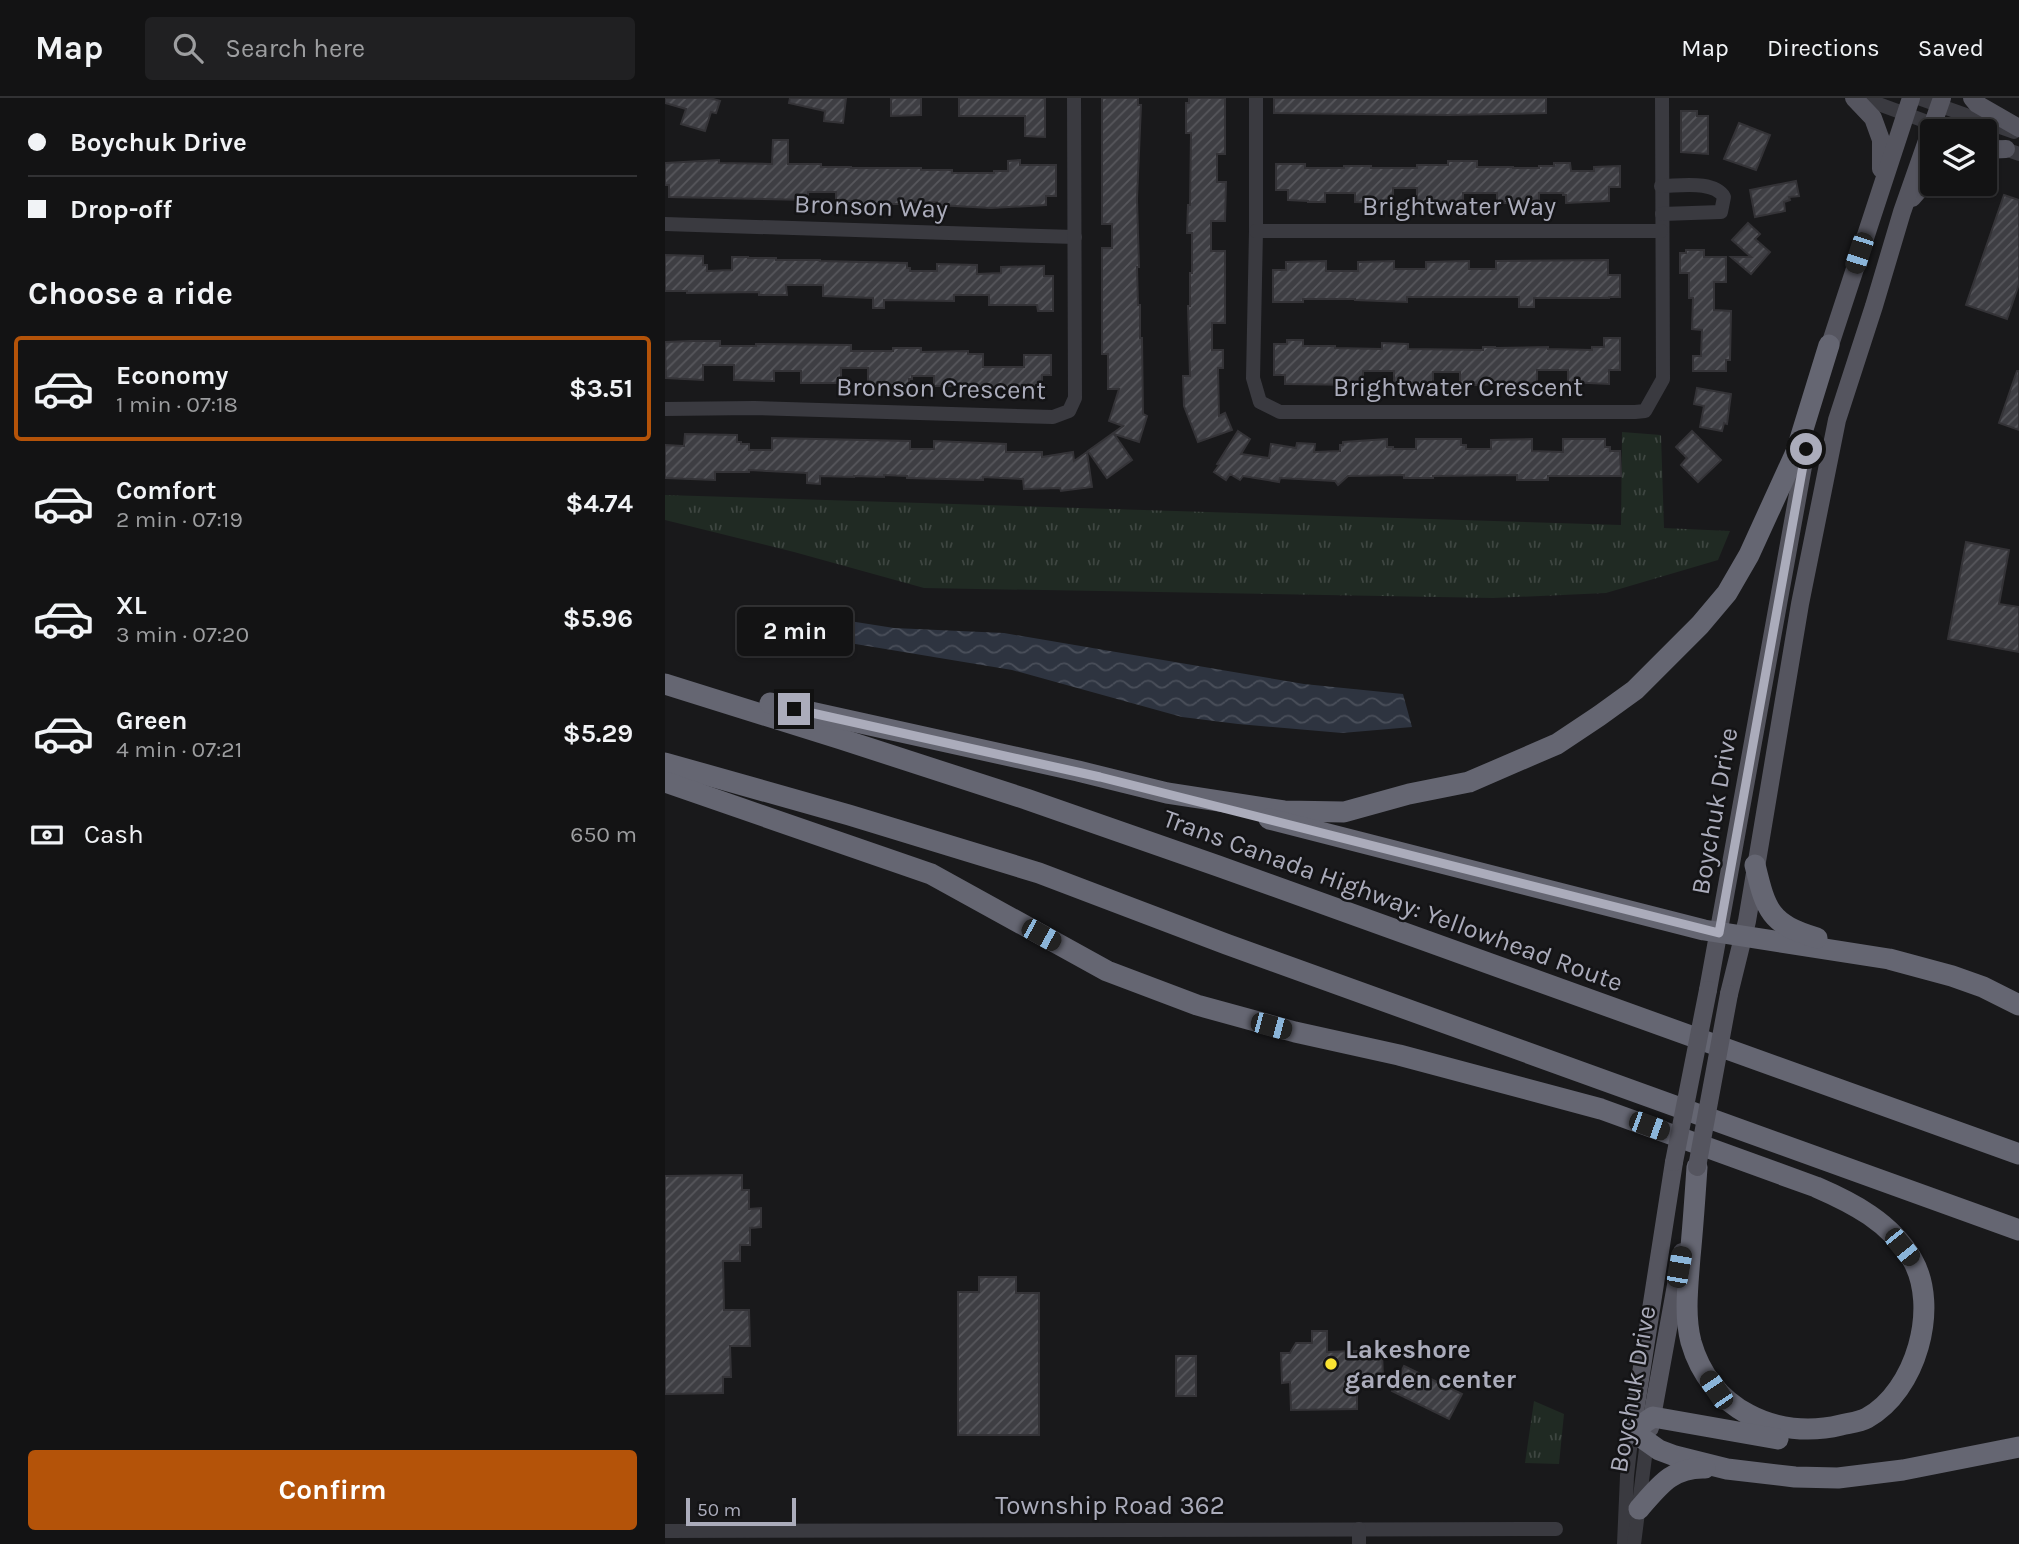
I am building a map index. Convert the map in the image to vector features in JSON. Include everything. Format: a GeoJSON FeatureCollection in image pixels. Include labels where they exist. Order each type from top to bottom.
{"type":"FeatureCollection","features":[{"type":"Feature","properties":{"kind":"highway"},"geometry":{"type":"LineString","coordinates":[[1167,793],[1284,811],[1344,812],[1409,794],[1469,782],[1557,744],[1599,716],[1635,690],[1700,625],[1727,593],[1749,555],[1796,452],[1829,345]]}},
{"type":"Feature","properties":{"kind":"highway"},"geometry":{"type":"LineString","coordinates":[[665,682],[1078,771],[1719,933],[1889,959]]}},
{"type":"Feature","properties":{"kind":"highway","name":"Trans Canada Highway: Yellowhead Route"},"geometry":{"type":"LineString","coordinates":[[665,682],[1052,808],[2019,1154]]}},
{"type":"Feature","properties":{"kind":"highway"},"geometry":{"type":"LineString","coordinates":[[665,763],[1039,873],[1226,944],[2019,1230]]}},
{"type":"Feature","properties":{"kind":"highway"},"geometry":{"type":"LineString","coordinates":[[665,782],[931,874],[1107,971],[1197,1005],[1601,1109],[1850,1201],[1876,1219],[1893,1236],[1912,1259],[1921,1281],[1922,1327],[1917,1356],[1906,1380],[1894,1395],[1866,1419],[1838,1436],[1812,1441],[1785,1440],[1653,1417],[1640,1436],[1659,1450],[1727,1469]]}},
{"type":"Feature","properties":{"kind":"highway"},"geometry":{"type":"LineString","coordinates":[[1755,865],[1761,890],[1772,915],[1795,931],[1952,976],[1983,987],[2019,1006]]}},
{"type":"Feature","properties":{"kind":"highway"},"geometry":{"type":"LineString","coordinates":[[1697,1167],[1687,1315],[1691,1341],[1701,1367],[1716,1390],[1740,1411],[1760,1422],[1812,1430],[1866,1419]]}},
{"type":"Feature","properties":{"kind":"highway"},"geometry":{"type":"LineString","coordinates":[[1639,1509],[1665,1479],[1696,1468],[1838,1478],[1903,1470],[2019,1447]]}},
{"type":"Feature","properties":{"kind":"main road"},"geometry":{"type":"LineString","coordinates":[[1854,98],[1873,118],[1881,140],[1882,161],[1874,207]]}},
{"type":"Feature","properties":{"kind":"main road"},"geometry":{"type":"LineString","coordinates":[[1972,98],[1977,104],[2019,128]]}},
{"type":"Feature","properties":{"kind":"main road","name":"Boychuk Drive"},"geometry":{"type":"LineString","coordinates":[[1935,119],[1941,102]]}},
{"type":"Feature","properties":{"kind":"main road","name":"Boychuk Drive"},"geometry":{"type":"LineString","coordinates":[[1640,1436],[1674,1161],[1719,933],[1801,471],[1829,345],[1908,105]]}},
{"type":"Feature","properties":{"kind":"main road","name":"Boychuk Drive"},"geometry":{"type":"LineString","coordinates":[[1653,1417],[1729,994],[1743,936],[1800,604],[1837,420],[1920,161]]}},
{"type":"Feature","properties":{"kind":"main road"},"geometry":{"type":"LineString","coordinates":[[1902,212],[1920,190]]}},
{"type":"Feature","properties":{"kind":"street","name":"Bronson Crescent"},"geometry":{"type":"LineString","coordinates":[[665,409],[754,408],[1053,417],[1069,411],[1075,398],[1074,98]]}},
{"type":"Feature","properties":{"kind":"street","name":"Brightwater Crescent"},"geometry":{"type":"LineString","coordinates":[[1256,98],[1253,378],[1260,402],[1280,412],[1644,411],[1663,379],[1662,98]]}},
{"type":"Feature","properties":{"kind":"street"},"geometry":{"type":"LineString","coordinates":[[1861,98],[1908,105],[1926,119]]}},
{"type":"Feature","properties":{"kind":"street"},"geometry":{"type":"LineString","coordinates":[[1918,98],[1941,102],[2019,133]]}},
{"type":"Feature","properties":{"kind":"street"},"geometry":{"type":"LineString","coordinates":[[1661,186],[1712,186],[1720,190],[1724,197],[1721,212],[1662,214]]}},
{"type":"Feature","properties":{"kind":"street","name":"Bronson Way"},"geometry":{"type":"LineString","coordinates":[[665,223],[1075,237]]}},
{"type":"Feature","properties":{"kind":"street","name":"Brightwater Way"},"geometry":{"type":"LineString","coordinates":[[1256,231],[1661,231]]}},
{"type":"Feature","properties":{"kind":"street","name":"Boychuk Drive"},"geometry":{"type":"LineString","coordinates":[[1634,1544],[1639,1509],[1640,1436]]}},
{"type":"Feature","properties":{"kind":"street","name":"Boychuk Drive"},"geometry":{"type":"LineString","coordinates":[[1623,1544],[1627,1476],[1640,1436]]}},
{"type":"Feature","properties":{"kind":"street","name":"Township Road 362"},"geometry":{"type":"LineString","coordinates":[[665,1531],[937,1537],[1359,1537],[1556,1529]]}},
{"type":"Feature","properties":{"kind":"green space"},"geometry":{"type":"Polygon","coordinates":[[[1622,432],[1661,435],[1664,528],[1730,531],[1718,560],[1606,593],[1493,598],[924,588],[665,520],[665,495],[1621,525],[1622,432]]]}},
{"type":"Feature","properties":{"kind":"green space"},"geometry":{"type":"Polygon","coordinates":[[[1534,1401],[1564,1414],[1559,1464],[1525,1463],[1534,1401]]]}},
{"type":"Feature","properties":{"kind":"water"},"geometry":{"type":"Polygon","coordinates":[[[760,607],[894,628],[1004,633],[1304,684],[1403,694],[1412,727],[1342,733],[1182,717],[1012,670],[765,629],[760,607]]]}},
{"type":"Feature","properties":{"kind":"building"},"geometry":{"type":"Polygon","coordinates":[[[665,98],[710,98],[720,101],[716,113],[711,112],[705,131],[681,124],[686,109],[665,103],[665,98]]]}},
{"type":"Feature","properties":{"kind":"building"},"geometry":{"type":"Polygon","coordinates":[[[790,98],[846,98],[843,123],[824,121],[825,111],[789,103],[790,98]]]}},
{"type":"Feature","properties":{"kind":"building"},"geometry":{"type":"Polygon","coordinates":[[[891,98],[921,98],[921,115],[891,116],[891,98]]]}},
{"type":"Feature","properties":{"kind":"building"},"geometry":{"type":"Polygon","coordinates":[[[959,98],[1045,98],[1045,137],[1025,136],[1025,116],[959,116],[959,98]]]}},
{"type":"Feature","properties":{"kind":"building"},"geometry":{"type":"Polygon","coordinates":[[[1102,98],[1138,98],[1138,105],[1141,105],[1137,267],[1142,338],[1143,414],[1147,416],[1139,442],[1114,434],[1132,460],[1107,478],[1088,451],[1123,426],[1109,421],[1119,389],[1108,389],[1108,354],[1102,354],[1102,248],[1112,248],[1112,224],[1102,224],[1102,98]]]}},
{"type":"Feature","properties":{"kind":"building"},"geometry":{"type":"Polygon","coordinates":[[[1189,98],[1225,98],[1225,154],[1217,154],[1217,182],[1226,182],[1225,221],[1211,221],[1211,251],[1225,251],[1225,323],[1212,323],[1212,350],[1223,350],[1223,368],[1218,368],[1219,416],[1225,413],[1232,430],[1198,442],[1184,406],[1183,376],[1190,376],[1188,306],[1192,273],[1192,233],[1187,233],[1191,133],[1186,133],[1186,103],[1189,103],[1189,98]]]}},
{"type":"Feature","properties":{"kind":"building"},"geometry":{"type":"Polygon","coordinates":[[[1274,98],[1546,98],[1546,113],[1274,113],[1274,98]]]}},
{"type":"Feature","properties":{"kind":"building"},"geometry":{"type":"Polygon","coordinates":[[[1681,111],[1697,111],[1697,116],[1708,116],[1708,154],[1681,152],[1681,111]]]}},
{"type":"Feature","properties":{"kind":"building"},"geometry":{"type":"Polygon","coordinates":[[[1739,123],[1770,135],[1756,170],[1724,159],[1739,123]]]}},
{"type":"Feature","properties":{"kind":"building"},"geometry":{"type":"Polygon","coordinates":[[[773,140],[788,140],[788,164],[821,164],[821,167],[921,168],[952,170],[952,173],[994,173],[1008,171],[1008,161],[1020,160],[1020,165],[1056,165],[1056,196],[1046,196],[1046,205],[991,208],[937,205],[937,202],[856,204],[856,201],[836,201],[836,192],[808,192],[808,200],[669,197],[669,185],[665,185],[665,163],[719,160],[719,163],[772,164],[773,140]]]}},
{"type":"Feature","properties":{"kind":"building"},"geometry":{"type":"Polygon","coordinates":[[[1448,161],[1477,161],[1477,167],[1513,168],[1539,168],[1554,166],[1554,163],[1570,163],[1571,171],[1594,171],[1594,167],[1620,166],[1620,187],[1609,187],[1609,201],[1566,203],[1566,195],[1563,193],[1539,193],[1539,203],[1497,203],[1497,193],[1463,193],[1463,202],[1417,202],[1417,188],[1393,188],[1393,203],[1355,202],[1355,193],[1325,193],[1325,202],[1308,202],[1288,200],[1288,190],[1276,190],[1276,164],[1305,164],[1305,168],[1417,168],[1417,165],[1448,165],[1448,161]]]}},
{"type":"Feature","properties":{"kind":"building"},"geometry":{"type":"Polygon","coordinates":[[[1796,181],[1799,196],[1789,197],[1790,200],[1784,202],[1785,211],[1755,217],[1750,190],[1796,181]]]}},
{"type":"Feature","properties":{"kind":"building"},"geometry":{"type":"Polygon","coordinates":[[[2004,195],[2019,200],[2019,284],[2007,319],[1966,305],[2004,195]]]}},
{"type":"Feature","properties":{"kind":"building"},"geometry":{"type":"Polygon","coordinates":[[[1748,223],[1760,234],[1755,239],[1770,252],[1751,274],[1731,257],[1751,257],[1732,240],[1748,223]]]}},
{"type":"Feature","properties":{"kind":"building"},"geometry":{"type":"Polygon","coordinates":[[[1686,250],[1704,250],[1704,257],[1726,257],[1726,282],[1714,282],[1714,310],[1731,311],[1730,360],[1726,360],[1726,371],[1693,371],[1693,356],[1701,356],[1702,330],[1692,329],[1693,298],[1689,298],[1689,273],[1680,273],[1680,253],[1686,253],[1686,250]]]}},
{"type":"Feature","properties":{"kind":"building"},"geometry":{"type":"Polygon","coordinates":[[[665,255],[703,256],[703,265],[707,265],[707,271],[732,270],[732,257],[907,263],[910,271],[937,271],[937,264],[977,265],[977,274],[1001,273],[1001,267],[1044,266],[1044,276],[1053,276],[1053,311],[1038,311],[1037,305],[989,305],[989,295],[954,295],[954,301],[884,300],[884,308],[873,308],[873,298],[823,296],[823,285],[786,285],[787,295],[665,291],[665,255]]]}},
{"type":"Feature","properties":{"kind":"building"},"geometry":{"type":"Polygon","coordinates":[[[1608,260],[1608,275],[1620,275],[1620,297],[1534,298],[1534,307],[1519,307],[1519,297],[1407,297],[1407,302],[1303,299],[1303,302],[1273,302],[1273,270],[1286,270],[1286,262],[1326,261],[1326,271],[1358,271],[1358,262],[1394,261],[1394,269],[1426,269],[1426,262],[1469,261],[1469,269],[1496,269],[1496,261],[1608,260]]]}},
{"type":"Feature","properties":{"kind":"building"},"geometry":{"type":"Polygon","coordinates":[[[1604,338],[1620,338],[1620,370],[1609,370],[1609,384],[1568,382],[1568,370],[1537,370],[1537,383],[1476,385],[1460,385],[1460,372],[1433,372],[1433,385],[1394,383],[1394,371],[1363,371],[1363,385],[1285,384],[1285,375],[1274,375],[1274,344],[1287,344],[1287,340],[1303,340],[1303,346],[1335,348],[1382,349],[1382,343],[1408,344],[1408,349],[1548,347],[1592,350],[1592,347],[1604,347],[1604,338]]]}},
{"type":"Feature","properties":{"kind":"building"},"geometry":{"type":"Polygon","coordinates":[[[720,341],[720,346],[851,345],[851,351],[921,348],[921,352],[968,351],[968,354],[983,354],[983,367],[1024,367],[1024,355],[1051,355],[1051,375],[1042,375],[1042,389],[934,386],[934,376],[912,376],[909,385],[868,385],[868,368],[841,368],[841,383],[801,383],[801,371],[774,371],[774,381],[734,380],[734,365],[703,365],[703,380],[666,378],[665,342],[720,341]]]}},
{"type":"Feature","properties":{"kind":"building"},"geometry":{"type":"Polygon","coordinates":[[[2019,371],[2019,430],[1999,423],[2019,371]]]}},
{"type":"Feature","properties":{"kind":"building"},"geometry":{"type":"Polygon","coordinates":[[[1697,388],[1731,394],[1727,424],[1724,423],[1722,431],[1700,427],[1704,406],[1694,404],[1697,388]]]}},
{"type":"Feature","properties":{"kind":"building"},"geometry":{"type":"Polygon","coordinates":[[[1238,431],[1250,439],[1241,454],[1269,458],[1271,444],[1296,448],[1297,443],[1315,444],[1314,452],[1340,451],[1343,442],[1387,439],[1387,447],[1416,449],[1416,439],[1461,439],[1461,445],[1466,445],[1466,449],[1491,449],[1491,440],[1532,439],[1532,451],[1563,452],[1563,439],[1605,439],[1605,447],[1610,447],[1610,451],[1620,451],[1621,476],[1548,476],[1548,480],[1517,480],[1517,475],[1433,478],[1404,478],[1404,475],[1348,476],[1338,485],[1335,481],[1280,478],[1279,482],[1243,476],[1240,480],[1230,474],[1226,480],[1214,472],[1238,431]]]}},
{"type":"Feature","properties":{"kind":"building"},"geometry":{"type":"Polygon","coordinates":[[[1692,431],[1721,460],[1698,482],[1681,465],[1687,458],[1676,447],[1692,431]]]}},
{"type":"Feature","properties":{"kind":"building"},"geometry":{"type":"Polygon","coordinates":[[[685,434],[737,435],[737,442],[749,444],[749,450],[772,450],[772,438],[910,441],[910,449],[934,449],[934,441],[1006,444],[1006,452],[1042,452],[1042,457],[1073,452],[1074,461],[1087,452],[1092,487],[1061,491],[1060,488],[1024,489],[1023,479],[907,478],[884,475],[820,476],[820,484],[807,483],[807,473],[749,470],[715,472],[715,480],[665,478],[665,445],[684,446],[685,434]]]}},
{"type":"Feature","properties":{"kind":"building"},"geometry":{"type":"Polygon","coordinates":[[[1966,542],[2009,550],[1999,604],[2019,607],[2019,652],[1948,639],[1966,542]]]}},
{"type":"Feature","properties":{"kind":"building"},"geometry":{"type":"Polygon","coordinates":[[[742,1175],[742,1190],[749,1190],[749,1209],[761,1208],[761,1227],[750,1228],[750,1245],[740,1245],[740,1261],[723,1261],[724,1310],[749,1310],[750,1346],[730,1346],[731,1377],[723,1377],[723,1393],[665,1394],[665,1176],[742,1175]]]}},
{"type":"Feature","properties":{"kind":"building"},"geometry":{"type":"Polygon","coordinates":[[[979,1277],[1016,1277],[1016,1293],[1039,1293],[1039,1435],[958,1435],[958,1292],[979,1292],[979,1277]]]}},
{"type":"Feature","properties":{"kind":"building"},"geometry":{"type":"Polygon","coordinates":[[[1312,1331],[1327,1331],[1327,1352],[1382,1350],[1383,1378],[1357,1379],[1357,1409],[1291,1410],[1290,1382],[1282,1383],[1281,1353],[1290,1353],[1296,1343],[1312,1343],[1312,1331]]]}},
{"type":"Feature","properties":{"kind":"building"},"geometry":{"type":"Polygon","coordinates":[[[1176,1356],[1196,1356],[1196,1396],[1176,1396],[1176,1356]]]}},
{"type":"Feature","properties":{"kind":"building"},"geometry":{"type":"Polygon","coordinates":[[[1404,1366],[1462,1394],[1449,1419],[1392,1391],[1404,1366]]]}},
{"type":"Feature","properties":{"kind":"place","name":"Lakeshore garden center"},"geometry":{"type":"Point","coordinates":[1331,1364]}},
{"type":"Feature","properties":{"kind":"route"},"geometry":{"type":"LineString","coordinates":[[794,709],[1100,777],[1719,933],[1806,449]]}}]}
